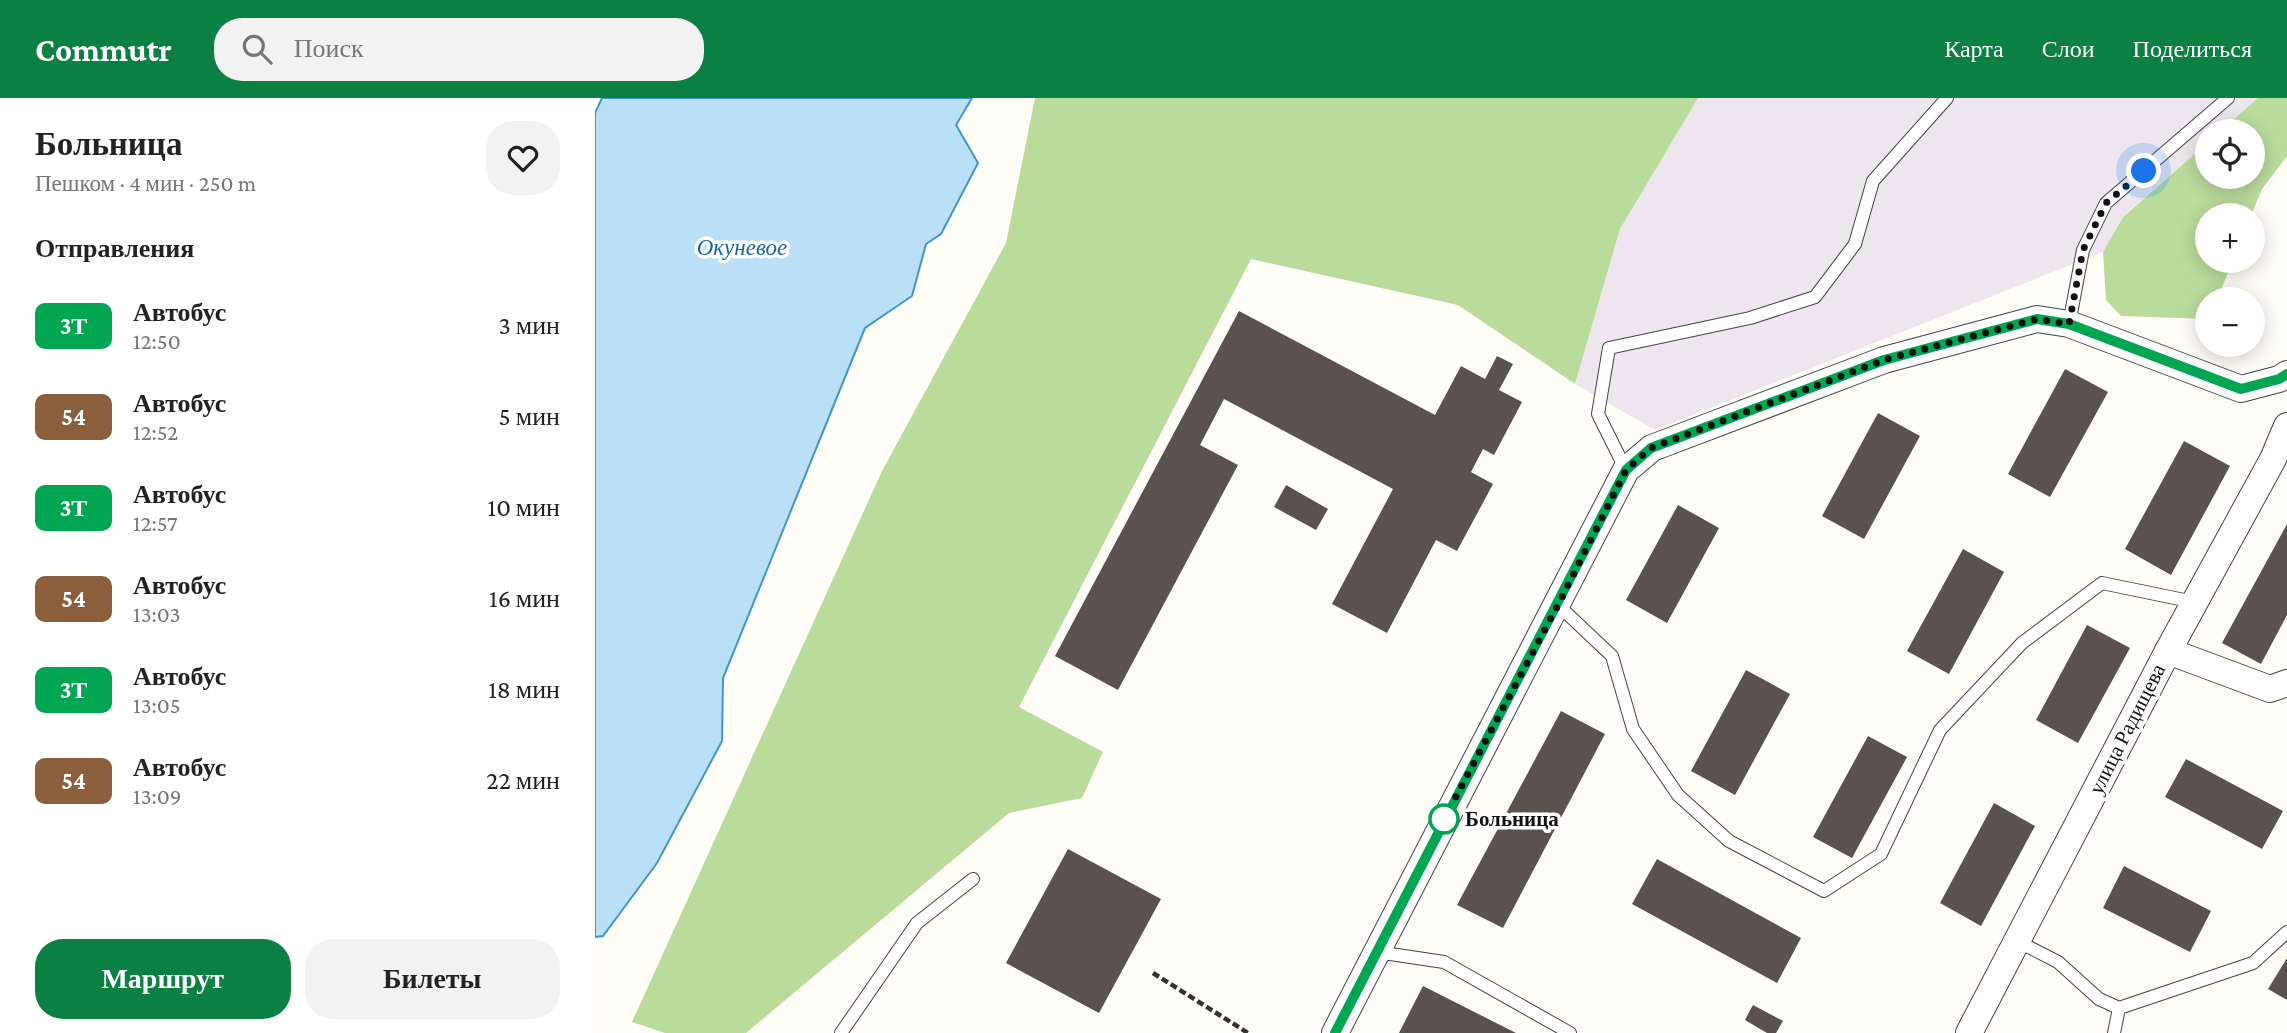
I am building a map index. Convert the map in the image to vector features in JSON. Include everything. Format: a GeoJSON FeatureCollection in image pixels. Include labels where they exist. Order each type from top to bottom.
{"type":"FeatureCollection","features":[{"type":"Feature","properties":{"kind":"street"},"geometry":{"type":"LineString","coordinates":[[1335,1033],[1626,470],[1651,448],[1884,360],[2037,319],[2069,324],[2241,389],[2279,379],[2287,374]]}},
{"type":"Feature","properties":{"kind":"street","name":"улица Радищева"},"geometry":{"type":"LineString","coordinates":[[1969,1033],[2194,602],[2259,484],[2280,462],[2287,426]]}},
{"type":"Feature","properties":{"kind":"street"},"geometry":{"type":"LineString","coordinates":[[2168,651],[2270,689],[2287,683]]}},
{"type":"Feature","properties":{"kind":"lane"},"geometry":{"type":"LineString","coordinates":[[1626,470],[1598,414],[1609,348],[1750,318],[1815,297],[1855,244],[1874,181],[1947,98]]}},
{"type":"Feature","properties":{"kind":"lane"},"geometry":{"type":"LineString","coordinates":[[2069,324],[2083,250],[2106,203],[2228,98]]}},
{"type":"Feature","properties":{"kind":"lane"},"geometry":{"type":"LineString","coordinates":[[1558,605],[1612,656],[1633,729],[1678,795],[1729,841],[1823,891],[1881,854],[1940,730],[2022,643],[2102,583],[2194,602]]}},
{"type":"Feature","properties":{"kind":"lane"},"geometry":{"type":"LineString","coordinates":[[841,1033],[917,923],[974,879]]}},
{"type":"Feature","properties":{"kind":"lane"},"geometry":{"type":"LineString","coordinates":[[2017,941],[2058,962],[2099,999],[2119,1008],[2253,963],[2287,932]]}},
{"type":"Feature","properties":{"kind":"lane"},"geometry":{"type":"LineString","coordinates":[[1377,952],[1444,962],[1570,1033]]}},
{"type":"Feature","properties":{"kind":"lane"},"geometry":{"type":"LineString","coordinates":[[2114,1033],[2119,1008]]}},
{"type":"Feature","properties":{"kind":"path"},"geometry":{"type":"LineString","coordinates":[[1153,973],[1248,1033]]}},
{"type":"Feature","properties":{"kind":"shaded area"},"geometry":{"type":"Polygon","coordinates":[[[1698,98],[2258,98],[2234,119],[2195,119],[2195,153],[2123,216],[2103,252],[1655,430],[1575,384],[1620,229],[1698,98]]]}},
{"type":"Feature","properties":{"kind":"green space"},"geometry":{"type":"Polygon","coordinates":[[[1035,98],[1698,98],[1620,229],[1575,384],[1458,305],[1251,259],[1019,707],[1103,752],[1082,798],[1009,813],[746,1033],[665,1033],[632,1022],[882,471],[1006,243],[1035,98]]]}},
{"type":"Feature","properties":{"kind":"green space"},"geometry":{"type":"Polygon","coordinates":[[[2258,98],[2287,98],[2287,156],[2265,185],[2265,119],[2234,119],[2258,98]]]}},
{"type":"Feature","properties":{"kind":"green space"},"geometry":{"type":"Polygon","coordinates":[[[2195,154],[2195,189],[2262,189],[2256,203],[2195,203],[2195,273],[2228,273],[2222,287],[2195,287],[2195,319],[2121,316],[2106,300],[2103,252],[2123,217],[2195,154]]]}},
{"type":"Feature","properties":{"kind":"water","name":"Окуневое"},"geometry":{"type":"Polygon","coordinates":[[[602,98],[972,98],[956,125],[978,163],[941,234],[926,244],[912,296],[865,328],[723,678],[722,741],[657,863],[603,936],[595,937],[595,113],[602,98]]]}},
{"type":"Feature","properties":{"kind":"building"},"geometry":{"type":"Polygon","coordinates":[[[1239,311],[1435,415],[1461,366],[1485,379],[1497,356],[1513,364],[1499,390],[1522,402],[1494,455],[1483,449],[1471,472],[1493,484],[1457,551],[1436,540],[1387,633],[1332,604],[1393,489],[1224,399],[1200,445],[1238,465],[1118,690],[1055,656],[1239,311]]]}},
{"type":"Feature","properties":{"kind":"building"},"geometry":{"type":"Polygon","coordinates":[[[2065,369],[2108,392],[2050,497],[2008,474],[2065,369]]]}},
{"type":"Feature","properties":{"kind":"building"},"geometry":{"type":"Polygon","coordinates":[[[1878,413],[1920,436],[1864,539],[1822,516],[1878,413]]]}},
{"type":"Feature","properties":{"kind":"building"},"geometry":{"type":"Polygon","coordinates":[[[2184,441],[2230,466],[2171,575],[2125,549],[2184,441]]]}},
{"type":"Feature","properties":{"kind":"building"},"geometry":{"type":"Polygon","coordinates":[[[1286,485],[1328,509],[1316,530],[1274,507],[1286,485]]]}},
{"type":"Feature","properties":{"kind":"building"},"geometry":{"type":"Polygon","coordinates":[[[1678,505],[1719,528],[1667,623],[1626,600],[1678,505]]]}},
{"type":"Feature","properties":{"kind":"building"},"geometry":{"type":"Polygon","coordinates":[[[2287,524],[2287,615],[2261,664],[2222,643],[2287,524]]]}},
{"type":"Feature","properties":{"kind":"building"},"geometry":{"type":"Polygon","coordinates":[[[1963,549],[2004,572],[1949,674],[1907,651],[1963,549]]]}},
{"type":"Feature","properties":{"kind":"building"},"geometry":{"type":"Polygon","coordinates":[[[2087,625],[2130,648],[2078,743],[2036,720],[2087,625]]]}},
{"type":"Feature","properties":{"kind":"building"},"geometry":{"type":"Polygon","coordinates":[[[1746,670],[1790,694],[1735,795],[1691,771],[1746,670]]]}},
{"type":"Feature","properties":{"kind":"building"},"geometry":{"type":"Polygon","coordinates":[[[1561,711],[1605,734],[1503,928],[1457,905],[1561,711]]]}},
{"type":"Feature","properties":{"kind":"building"},"geometry":{"type":"Polygon","coordinates":[[[1868,736],[1907,757],[1852,858],[1813,837],[1868,736]]]}},
{"type":"Feature","properties":{"kind":"building"},"geometry":{"type":"Polygon","coordinates":[[[2186,759],[2283,811],[2262,849],[2165,797],[2186,759]]]}},
{"type":"Feature","properties":{"kind":"building"},"geometry":{"type":"Polygon","coordinates":[[[1994,803],[2035,826],[1981,926],[1940,903],[1994,803]]]}},
{"type":"Feature","properties":{"kind":"building"},"geometry":{"type":"Polygon","coordinates":[[[1068,849],[1161,899],[1099,1013],[1006,963],[1068,849]]]}},
{"type":"Feature","properties":{"kind":"building"},"geometry":{"type":"Polygon","coordinates":[[[1657,859],[1801,938],[1777,983],[1632,904],[1657,859]]]}},
{"type":"Feature","properties":{"kind":"building"},"geometry":{"type":"Polygon","coordinates":[[[2124,866],[2211,911],[2190,952],[2103,908],[2124,866]]]}},
{"type":"Feature","properties":{"kind":"building"},"geometry":{"type":"Polygon","coordinates":[[[2287,958],[2287,1000],[2268,989],[2287,958]]]}},
{"type":"Feature","properties":{"kind":"building"},"geometry":{"type":"Polygon","coordinates":[[[1423,986],[1516,1033],[1399,1033],[1423,986]]]}},
{"type":"Feature","properties":{"kind":"building"},"geometry":{"type":"Polygon","coordinates":[[[1753,1005],[1783,1021],[1776,1033],[1767,1033],[1745,1020],[1753,1005]]]}},
{"type":"Feature","properties":{"kind":"bus line","name":"3Т"},"geometry":{"type":"LineString","coordinates":[[1335,1033],[1626,470],[1651,448],[1884,360],[2037,319],[2069,324],[2241,389],[2279,379],[2287,374]]}},
{"type":"Feature","properties":{"kind":"place","name":"Больница"},"geometry":{"type":"Point","coordinates":[1444,819]}},
{"type":"Feature","properties":{"kind":"route"},"geometry":{"type":"LineString","coordinates":[[1444,819],[1558,605],[1626,470],[1651,448],[1884,360],[2037,319],[2069,324],[2083,250],[2106,203],[2144,171]]}}]}
